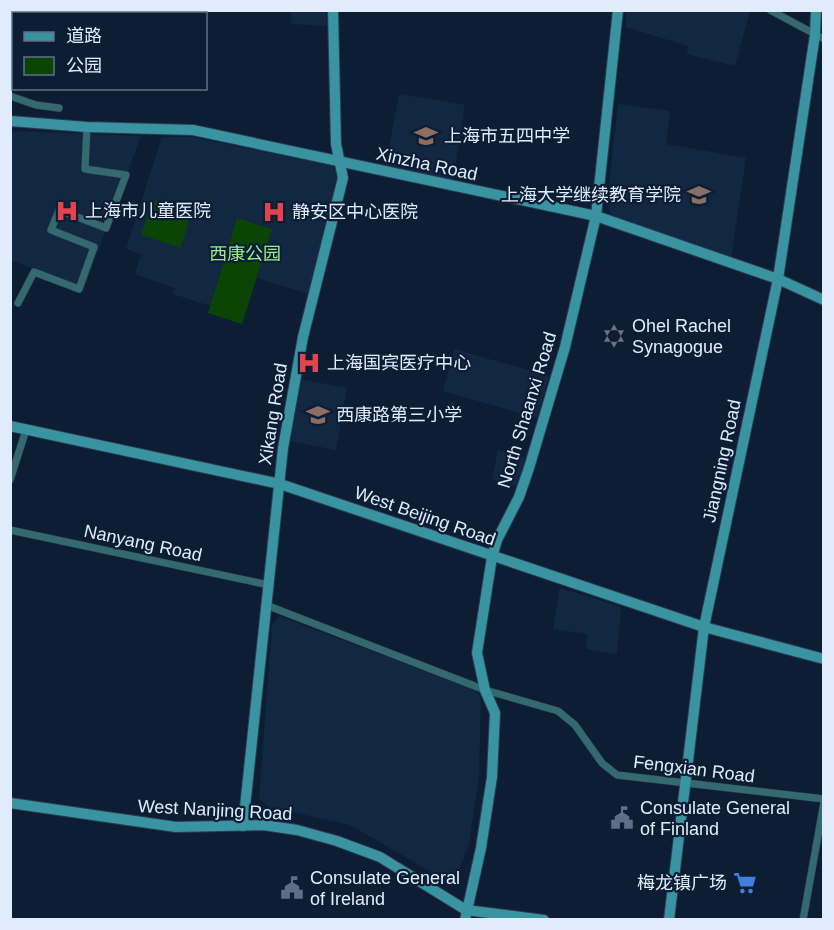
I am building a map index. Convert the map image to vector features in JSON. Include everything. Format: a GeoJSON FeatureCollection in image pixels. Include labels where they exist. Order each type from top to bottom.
{"type":"FeatureCollection","features":[{"type":"Feature","properties":{"kind":"main road","name":"Xikang Road"},"geometry":{"type":"LineString","coordinates":[[243,826],[283,448],[303,336],[343,178],[338,162],[333,10]]}},
{"type":"Feature","properties":{"kind":"main road","name":"North Shaanxi Road"},"geometry":{"type":"LineString","coordinates":[[466,915],[481,849],[492,777],[495,713],[485,690],[477,653],[492,557],[497,540],[519,496],[529,468],[565,347],[596,216],[618,10]]}},
{"type":"Feature","properties":{"kind":"main road","name":"Jiangning Road"},"geometry":{"type":"LineString","coordinates":[[669,920],[704,627],[778,279],[819,37],[816,10]]}},
{"type":"Feature","properties":{"kind":"main road","name":"Xinzha Road"},"geometry":{"type":"LineString","coordinates":[[10,121],[87,127],[193,130],[596,216],[778,279],[824,300]]}},
{"type":"Feature","properties":{"kind":"main road","name":"West Beijing Road"},"geometry":{"type":"LineString","coordinates":[[10,426],[280,484],[704,627],[824,659]]}},
{"type":"Feature","properties":{"kind":"main road","name":"West Nanjing Road"},"geometry":{"type":"LineString","coordinates":[[10,803],[176,827],[263,825],[297,830],[380,857],[466,915],[544,920]]}},
{"type":"Feature","properties":{"kind":"street"},"geometry":{"type":"LineString","coordinates":[[770,10],[819,37]]}},
{"type":"Feature","properties":{"kind":"street"},"geometry":{"type":"LineString","coordinates":[[10,96],[36,105],[59,108]]}},
{"type":"Feature","properties":{"kind":"street"},"geometry":{"type":"LineString","coordinates":[[18,303],[34,272],[78,289],[94,246],[51,230],[59,210],[106,228],[126,175],[85,168],[87,127]]}},
{"type":"Feature","properties":{"kind":"street"},"geometry":{"type":"LineString","coordinates":[[10,480],[26,430]]}},
{"type":"Feature","properties":{"kind":"street","name":"Nanyang Road"},"geometry":{"type":"LineString","coordinates":[[10,530],[269,585]]}},
{"type":"Feature","properties":{"kind":"street"},"geometry":{"type":"LineString","coordinates":[[266,605],[485,690]]}},
{"type":"Feature","properties":{"kind":"street","name":"Fengxian Road"},"geometry":{"type":"LineString","coordinates":[[485,690],[558,711],[575,725],[602,763],[617,775],[824,800]]}},
{"type":"Feature","properties":{"kind":"street"},"geometry":{"type":"LineString","coordinates":[[802,920],[824,800]]}},
{"type":"Feature","properties":{"kind":"shaded area"},"geometry":{"type":"Polygon","coordinates":[[[626,10],[750,11],[735,66],[687,54],[688,46],[626,27],[626,10]]]}},
{"type":"Feature","properties":{"kind":"shaded area"},"geometry":{"type":"Polygon","coordinates":[[[291,11],[326,11],[327,26],[291,24],[291,11]]]}},
{"type":"Feature","properties":{"kind":"shaded area","name":"上海市五四中学"},"geometry":{"type":"Polygon","coordinates":[[[399,94],[465,105],[453,181],[385,168],[399,94]]]}},
{"type":"Feature","properties":{"kind":"shaded area"},"geometry":{"type":"Polygon","coordinates":[[[618,104],[670,111],[666,144],[746,158],[731,258],[618,219],[611,213],[607,203],[618,104]]]}},
{"type":"Feature","properties":{"kind":"shaded area","name":"上海市儿童医院"},"geometry":{"type":"Polygon","coordinates":[[[10,131],[141,136],[84,289],[11,260],[10,131]]]}},
{"type":"Feature","properties":{"kind":"shaded area"},"geometry":{"type":"Polygon","coordinates":[[[162,137],[193,137],[333,166],[338,179],[309,294],[257,278],[272,229],[237,218],[210,306],[173,294],[175,288],[135,274],[141,254],[126,249],[162,137]]]}},
{"type":"Feature","properties":{"kind":"shaded area"},"geometry":{"type":"Polygon","coordinates":[[[454,349],[549,376],[537,418],[443,391],[454,349]]]}},
{"type":"Feature","properties":{"kind":"shaded area","name":"西康路第三小学"},"geometry":{"type":"Polygon","coordinates":[[[300,379],[347,388],[336,450],[289,441],[300,379]]]}},
{"type":"Feature","properties":{"kind":"shaded area"},"geometry":{"type":"Polygon","coordinates":[[[498,450],[525,457],[520,487],[492,480],[498,450]]]}},
{"type":"Feature","properties":{"kind":"shaded area"},"geometry":{"type":"Polygon","coordinates":[[[560,588],[621,607],[617,654],[586,649],[587,634],[553,629],[560,588]]]}},
{"type":"Feature","properties":{"kind":"shaded area"},"geometry":{"type":"Polygon","coordinates":[[[279,616],[475,690],[481,699],[479,776],[469,845],[456,877],[445,880],[350,825],[269,807],[259,798],[272,626],[279,616]]]}},
{"type":"Feature","properties":{"kind":"green space"},"geometry":{"type":"Polygon","coordinates":[[[153,200],[191,212],[181,248],[141,235],[153,200]]]}},
{"type":"Feature","properties":{"kind":"green space","name":"西康公园"},"geometry":{"type":"Polygon","coordinates":[[[237,218],[272,229],[242,324],[208,313],[237,218]]]}},
{"type":"Feature","properties":{"kind":"place","name":"上海市五四中学"},"geometry":{"type":"Point","coordinates":[426,136]}},
{"type":"Feature","properties":{"kind":"place","name":"上海大学继续教育学院"},"geometry":{"type":"Point","coordinates":[699,195]}},
{"type":"Feature","properties":{"kind":"place","name":"上海市儿童医院"},"geometry":{"type":"Point","coordinates":[67,211]}},
{"type":"Feature","properties":{"kind":"place","name":"静安区中心医院"},"geometry":{"type":"Point","coordinates":[274,212]}},
{"type":"Feature","properties":{"kind":"place","name":"Ohel Rachel Synagogue"},"geometry":{"type":"Point","coordinates":[614,336]}},
{"type":"Feature","properties":{"kind":"place","name":"上海国宾医疗中心"},"geometry":{"type":"Point","coordinates":[309,363]}},
{"type":"Feature","properties":{"kind":"place","name":"西康路第三小学"},"geometry":{"type":"Point","coordinates":[318,415]}},
{"type":"Feature","properties":{"kind":"place","name":"Consulate General of Finland"},"geometry":{"type":"Point","coordinates":[622,818]}},
{"type":"Feature","properties":{"kind":"place","name":"梅龙镇广场"},"geometry":{"type":"Point","coordinates":[745,883]}},
{"type":"Feature","properties":{"kind":"place","name":"Consulate General of Ireland"},"geometry":{"type":"Point","coordinates":[292,888]}}]}
